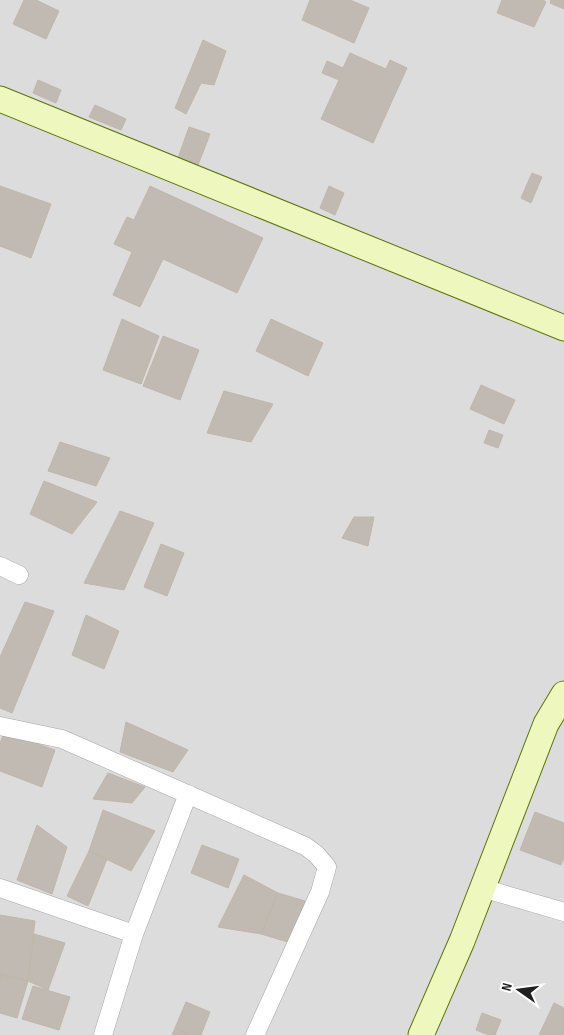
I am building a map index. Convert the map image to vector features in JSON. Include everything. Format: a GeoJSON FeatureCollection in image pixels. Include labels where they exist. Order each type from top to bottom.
{"type":"FeatureCollection","features":[{"type":"Feature","properties":{"kind":"street"},"geometry":{"type":"LineString","coordinates":[[0,99],[564,328]]}},
{"type":"Feature","properties":{"kind":"street"},"geometry":{"type":"LineString","coordinates":[[0,566],[19,575]]}},
{"type":"Feature","properties":{"kind":"street"},"geometry":{"type":"LineString","coordinates":[[421,1035],[462,941],[546,724],[564,694]]}},
{"type":"Feature","properties":{"kind":"street"},"geometry":{"type":"LineString","coordinates":[[0,726],[62,739],[305,846],[316,854],[327,867],[320,892],[255,1035]]}},
{"type":"Feature","properties":{"kind":"street"},"geometry":{"type":"LineString","coordinates":[[103,1035],[134,934],[188,794]]}},
{"type":"Feature","properties":{"kind":"street"},"geometry":{"type":"LineString","coordinates":[[0,888],[134,934]]}},
{"type":"Feature","properties":{"kind":"street"},"geometry":{"type":"LineString","coordinates":[[482,888],[564,912]]}},
{"type":"Feature","properties":{"kind":"shaded area"},"geometry":{"type":"Polygon","coordinates":[[[0,0],[564,0],[564,1035],[0,1035],[0,0]]]}},
{"type":"Feature","properties":{"kind":"building"},"geometry":{"type":"Polygon","coordinates":[[[24,0],[36,0],[59,11],[46,39],[13,24],[24,0]]]}},
{"type":"Feature","properties":{"kind":"building"},"geometry":{"type":"Polygon","coordinates":[[[310,0],[350,0],[369,8],[354,43],[302,20],[310,0]]]}},
{"type":"Feature","properties":{"kind":"building"},"geometry":{"type":"Polygon","coordinates":[[[502,0],[543,0],[546,2],[534,27],[497,13],[502,0]]]}},
{"type":"Feature","properties":{"kind":"building"},"geometry":{"type":"Polygon","coordinates":[[[551,0],[564,0],[564,9],[550,3],[551,0]]]}},
{"type":"Feature","properties":{"kind":"building"},"geometry":{"type":"Polygon","coordinates":[[[203,40],[226,51],[214,85],[201,83],[186,114],[175,108],[203,40]]]}},
{"type":"Feature","properties":{"kind":"building"},"geometry":{"type":"Polygon","coordinates":[[[350,53],[386,69],[390,60],[407,68],[373,143],[321,119],[339,80],[322,73],[327,61],[343,68],[350,53]]]}},
{"type":"Feature","properties":{"kind":"building"},"geometry":{"type":"Polygon","coordinates":[[[38,80],[61,90],[56,103],[33,93],[38,80]]]}},
{"type":"Feature","properties":{"kind":"building"},"geometry":{"type":"Polygon","coordinates":[[[95,105],[126,119],[121,130],[89,117],[95,105]]]}},
{"type":"Feature","properties":{"kind":"building"},"geometry":{"type":"Polygon","coordinates":[[[189,127],[210,134],[198,165],[178,158],[189,127]]]}},
{"type":"Feature","properties":{"kind":"building"},"geometry":{"type":"Polygon","coordinates":[[[532,173],[542,177],[531,203],[521,198],[532,173]]]}},
{"type":"Feature","properties":{"kind":"building"},"geometry":{"type":"Polygon","coordinates":[[[0,186],[51,204],[31,258],[0,246],[0,186]]]}},
{"type":"Feature","properties":{"kind":"building"},"geometry":{"type":"Polygon","coordinates":[[[150,186],[263,238],[237,293],[163,259],[140,307],[113,295],[132,252],[114,244],[127,217],[134,220],[150,186]]]}},
{"type":"Feature","properties":{"kind":"building"},"geometry":{"type":"Polygon","coordinates":[[[329,186],[344,193],[335,215],[320,208],[329,186]]]}},
{"type":"Feature","properties":{"kind":"building"},"geometry":{"type":"Polygon","coordinates":[[[122,319],[159,336],[141,384],[103,370],[122,319]]]}},
{"type":"Feature","properties":{"kind":"building"},"geometry":{"type":"Polygon","coordinates":[[[271,319],[323,343],[308,376],[256,351],[271,319]]]}},
{"type":"Feature","properties":{"kind":"building"},"geometry":{"type":"Polygon","coordinates":[[[163,336],[199,350],[180,400],[143,386],[163,336]]]}},
{"type":"Feature","properties":{"kind":"building"},"geometry":{"type":"Polygon","coordinates":[[[481,385],[515,400],[504,424],[470,409],[481,385]]]}},
{"type":"Feature","properties":{"kind":"building"},"geometry":{"type":"Polygon","coordinates":[[[224,391],[273,404],[251,442],[207,433],[224,391]]]}},
{"type":"Feature","properties":{"kind":"building"},"geometry":{"type":"Polygon","coordinates":[[[489,430],[503,435],[498,448],[484,443],[489,430]]]}},
{"type":"Feature","properties":{"kind":"building"},"geometry":{"type":"Polygon","coordinates":[[[60,442],[110,458],[96,486],[48,471],[60,442]]]}},
{"type":"Feature","properties":{"kind":"building"},"geometry":{"type":"Polygon","coordinates":[[[44,481],[97,502],[72,534],[30,514],[44,481]]]}},
{"type":"Feature","properties":{"kind":"building"},"geometry":{"type":"Polygon","coordinates":[[[120,511],[154,523],[124,590],[84,583],[120,511]]]}},
{"type":"Feature","properties":{"kind":"building"},"geometry":{"type":"Polygon","coordinates":[[[354,517],[374,517],[368,546],[342,538],[354,517]]]}},
{"type":"Feature","properties":{"kind":"building"},"geometry":{"type":"Polygon","coordinates":[[[161,544],[184,553],[167,596],[144,587],[161,544]]]}},
{"type":"Feature","properties":{"kind":"building"},"geometry":{"type":"Polygon","coordinates":[[[25,602],[54,611],[12,713],[0,708],[0,657],[25,602]]]}},
{"type":"Feature","properties":{"kind":"building"},"geometry":{"type":"Polygon","coordinates":[[[86,615],[119,631],[104,669],[72,655],[86,615]]]}},
{"type":"Feature","properties":{"kind":"building"},"geometry":{"type":"Polygon","coordinates":[[[126,722],[188,750],[173,772],[120,752],[126,722]]]}},
{"type":"Feature","properties":{"kind":"building"},"geometry":{"type":"Polygon","coordinates":[[[4,732],[55,750],[42,787],[0,771],[0,744],[4,732]]]}},
{"type":"Feature","properties":{"kind":"building"},"geometry":{"type":"Polygon","coordinates":[[[108,773],[145,787],[132,803],[93,799],[108,773]]]}},
{"type":"Feature","properties":{"kind":"building"},"geometry":{"type":"Polygon","coordinates":[[[103,810],[155,831],[131,871],[89,851],[103,810]]]}},
{"type":"Feature","properties":{"kind":"building"},"geometry":{"type":"Polygon","coordinates":[[[535,812],[564,823],[564,858],[561,865],[520,850],[535,812]]]}},
{"type":"Feature","properties":{"kind":"building"},"geometry":{"type":"Polygon","coordinates":[[[37,825],[67,847],[52,894],[17,880],[37,825]]]}},
{"type":"Feature","properties":{"kind":"building"},"geometry":{"type":"Polygon","coordinates":[[[202,845],[239,859],[228,888],[191,873],[202,845]]]}},
{"type":"Feature","properties":{"kind":"building"},"geometry":{"type":"Polygon","coordinates":[[[89,851],[107,859],[88,906],[67,896],[89,851]]]}},
{"type":"Feature","properties":{"kind":"building"},"geometry":{"type":"Polygon","coordinates":[[[244,875],[278,893],[261,934],[218,927],[244,875]]]}},
{"type":"Feature","properties":{"kind":"building"},"geometry":{"type":"Polygon","coordinates":[[[278,893],[305,901],[288,942],[261,934],[278,893]]]}},
{"type":"Feature","properties":{"kind":"building"},"geometry":{"type":"Polygon","coordinates":[[[0,915],[35,921],[28,981],[0,975],[0,915]]]}},
{"type":"Feature","properties":{"kind":"building"},"geometry":{"type":"Polygon","coordinates":[[[34,934],[65,943],[48,990],[28,981],[34,934]]]}},
{"type":"Feature","properties":{"kind":"building"},"geometry":{"type":"Polygon","coordinates":[[[0,973],[28,981],[17,1018],[0,1013],[0,973]]]}},
{"type":"Feature","properties":{"kind":"building"},"geometry":{"type":"Polygon","coordinates":[[[33,986],[70,997],[59,1030],[22,1019],[33,986]]]}},
{"type":"Feature","properties":{"kind":"building"},"geometry":{"type":"Polygon","coordinates":[[[186,1002],[210,1012],[201,1035],[191,1035],[175,1028],[186,1002]]]}},
{"type":"Feature","properties":{"kind":"building"},"geometry":{"type":"Polygon","coordinates":[[[554,1003],[564,1008],[564,1035],[539,1035],[554,1003]]]}},
{"type":"Feature","properties":{"kind":"building"},"geometry":{"type":"Polygon","coordinates":[[[482,1013],[501,1020],[495,1035],[489,1035],[476,1030],[482,1013]]]}},
{"type":"Feature","properties":{"kind":"building"},"geometry":{"type":"Polygon","coordinates":[[[175,1028],[191,1035],[172,1035],[175,1028]]]}}]}
